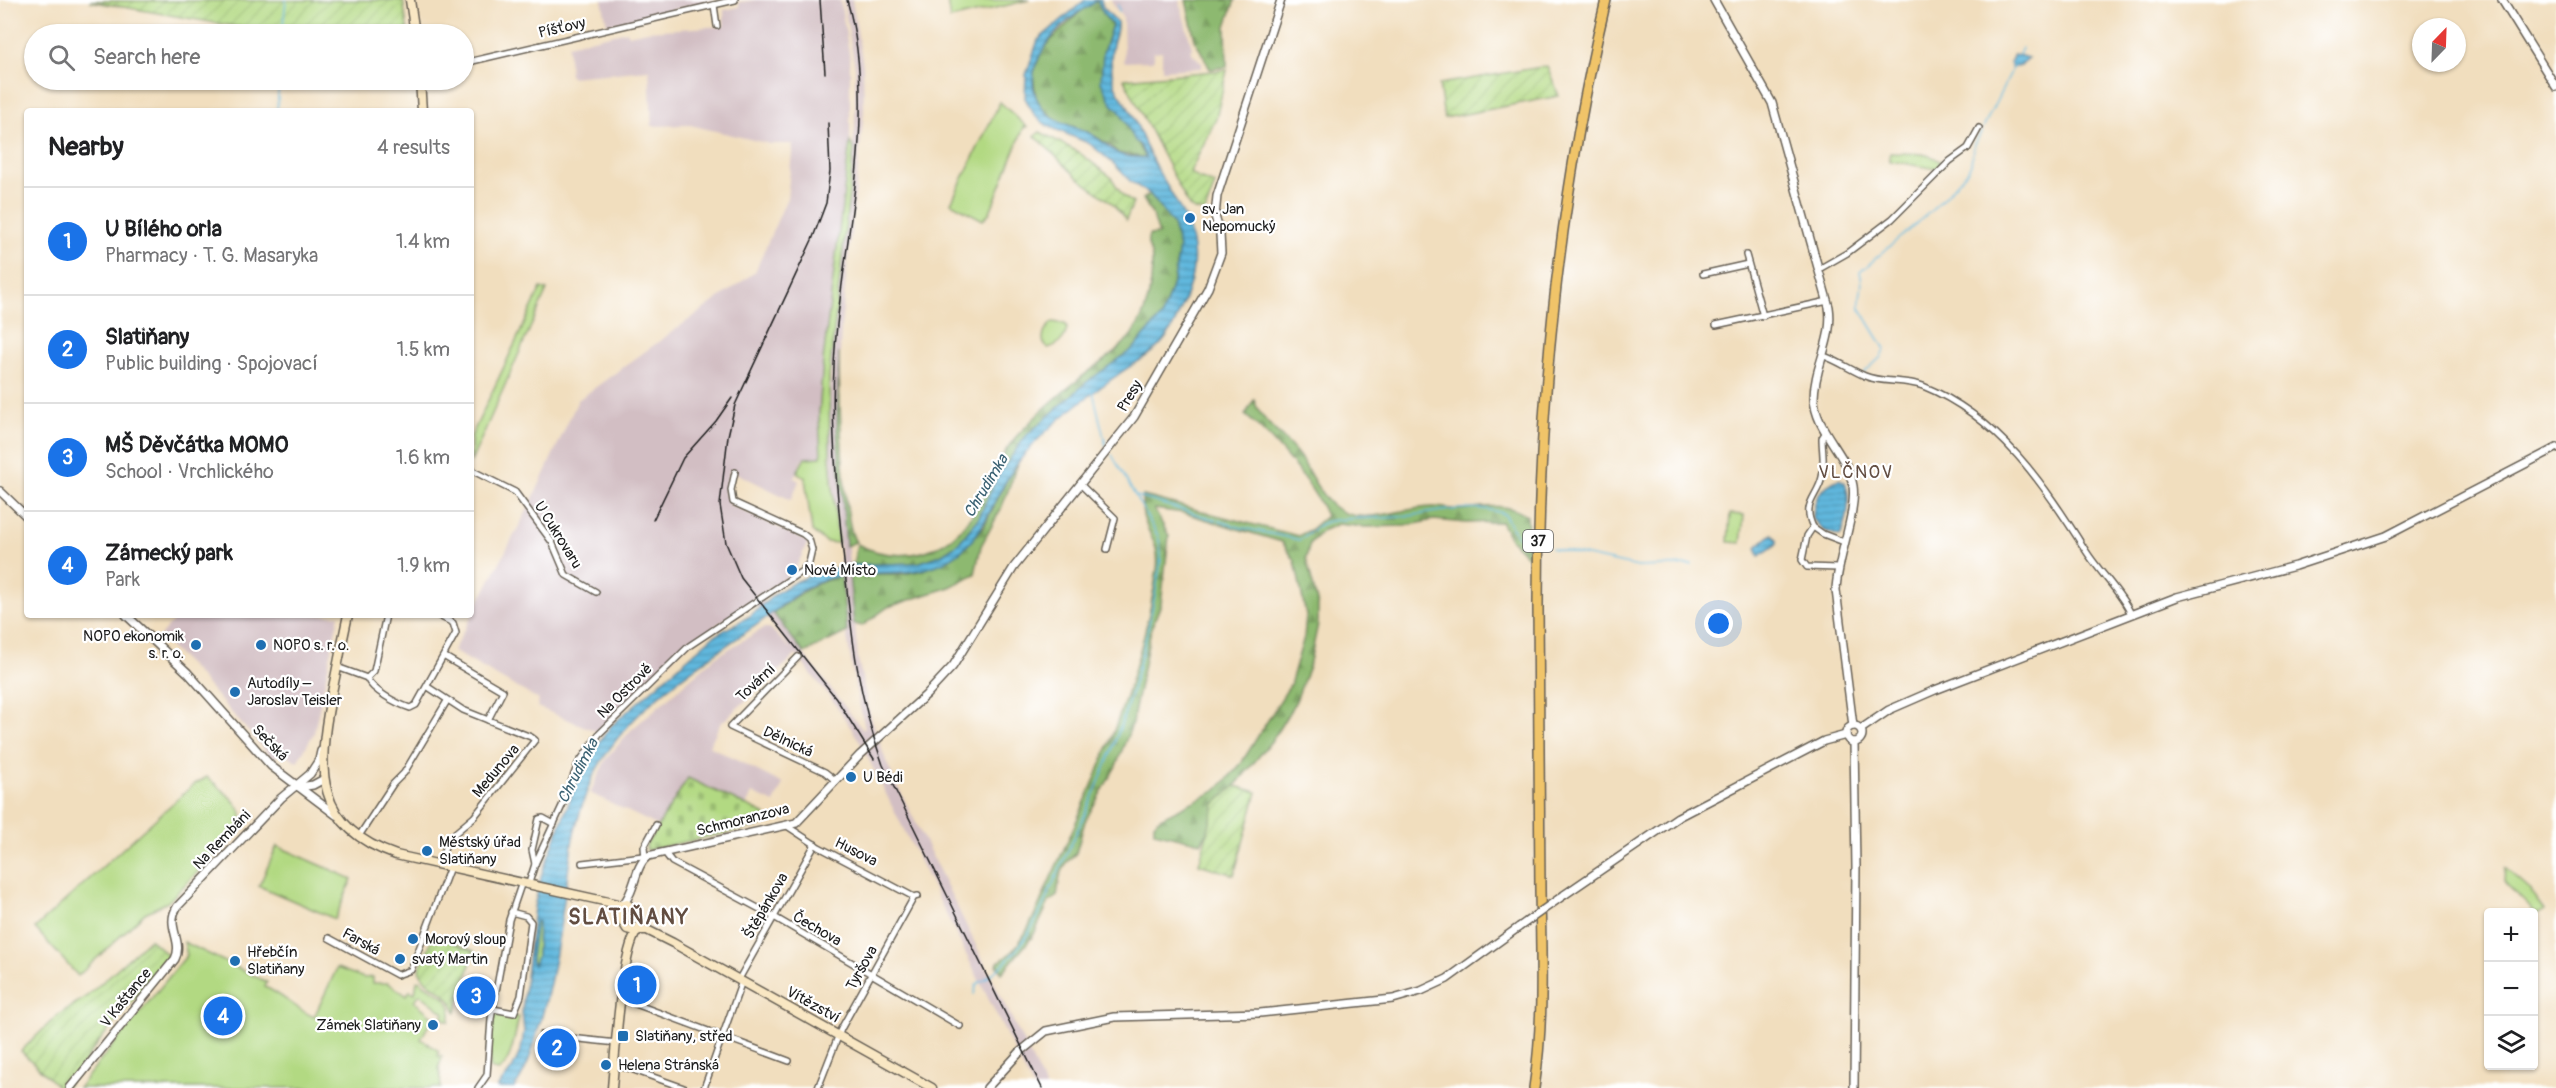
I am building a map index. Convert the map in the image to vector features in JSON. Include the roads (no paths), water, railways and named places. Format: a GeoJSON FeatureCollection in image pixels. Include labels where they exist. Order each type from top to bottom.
{"type":"FeatureCollection","features":[{"type":"Feature","properties":{"kind":"main road"},"geometry":{"type":"LineString","coordinates":[[410,0],[414,24]]}},
{"type":"Feature","properties":{"kind":"main road","name":"37"},"geometry":{"type":"LineString","coordinates":[[1534,1088],[1541,983],[1538,521],[1544,396],[1553,303],[1568,190],[1586,90],[1606,0]]}},
{"type":"Feature","properties":{"kind":"main road"},"geometry":{"type":"LineString","coordinates":[[421,90],[422,108]]}},
{"type":"Feature","properties":{"kind":"main road"},"geometry":{"type":"LineString","coordinates":[[347,618],[322,745],[324,779],[332,805],[356,833],[391,853],[573,895],[623,904]]}},
{"type":"Feature","properties":{"kind":"main road"},"geometry":{"type":"LineString","coordinates":[[585,897],[609,907],[618,915],[624,924],[627,936],[626,966],[612,1088]]}},
{"type":"Feature","properties":{"kind":"main road"},"geometry":{"type":"LineString","coordinates":[[618,915],[618,909],[623,904]]}},
{"type":"Feature","properties":{"kind":"main road","name":"Vítězství"},"geometry":{"type":"LineString","coordinates":[[623,904],[630,906],[636,915],[680,946]]}},
{"type":"Feature","properties":{"kind":"main road"},"geometry":{"type":"LineString","coordinates":[[626,966],[632,938],[640,924],[636,915]]}},
{"type":"Feature","properties":{"kind":"main road","name":"Vítězství"},"geometry":{"type":"LineString","coordinates":[[624,924],[629,931],[647,930],[680,946],[932,1088]]}},
{"type":"Feature","properties":{"kind":"street","name":"Píšťovy"},"geometry":{"type":"LineString","coordinates":[[474,61],[735,0]]}},
{"type":"Feature","properties":{"kind":"street","name":"Presy"},"geometry":{"type":"LineString","coordinates":[[875,742],[926,695],[953,666],[1014,567],[1134,417],[1215,275],[1221,244],[1215,216],[1217,196],[1281,0]]}},
{"type":"Feature","properties":{"kind":"street"},"geometry":{"type":"LineString","coordinates":[[1714,0],[1775,112],[1828,301],[1830,324],[1816,385],[1815,400],[1818,414],[1848,471],[1853,486],[1852,505],[1838,568],[1836,605],[1853,726]]}},
{"type":"Feature","properties":{"kind":"street"},"geometry":{"type":"LineString","coordinates":[[2502,0],[2556,87]]}},
{"type":"Feature","properties":{"kind":"street"},"geometry":{"type":"LineString","coordinates":[[714,5],[717,26]]}},
{"type":"Feature","properties":{"kind":"street"},"geometry":{"type":"LineString","coordinates":[[1819,269],[1847,253],[1892,219],[1950,161],[1966,150],[1979,128]]}},
{"type":"Feature","properties":{"kind":"street"},"geometry":{"type":"LineString","coordinates":[[1746,255],[1763,316]]}},
{"type":"Feature","properties":{"kind":"street"},"geometry":{"type":"LineString","coordinates":[[1703,274],[1748,264]]}},
{"type":"Feature","properties":{"kind":"street"},"geometry":{"type":"LineString","coordinates":[[1716,325],[1828,301]]}},
{"type":"Feature","properties":{"kind":"street"},"geometry":{"type":"LineString","coordinates":[[1824,356],[1863,376],[1898,380],[1923,386],[1961,404],[1984,422],[2017,453],[2034,474],[2132,614]]}},
{"type":"Feature","properties":{"kind":"street"},"geometry":{"type":"LineString","coordinates":[[1826,432],[1822,438],[1823,475],[1810,503],[1810,518],[1813,527],[1822,534],[1844,542]]}},
{"type":"Feature","properties":{"kind":"street"},"geometry":{"type":"LineString","coordinates":[[1861,729],[1889,710],[1925,694],[2177,597],[2295,566],[2386,536],[2556,448]]}},
{"type":"Feature","properties":{"kind":"street","name":"U Cukrovaru"},"geometry":{"type":"LineString","coordinates":[[474,472],[518,495],[549,538],[567,578],[596,592]]}},
{"type":"Feature","properties":{"kind":"street","name":"Na Ostrově"},"geometry":{"type":"LineString","coordinates":[[478,1088],[487,1075],[489,1033],[511,912],[528,883],[578,764],[588,747],[622,710],[689,646],[802,570],[812,558],[812,547],[805,536],[733,502],[731,490],[735,472]]}},
{"type":"Feature","properties":{"kind":"street"},"geometry":{"type":"LineString","coordinates":[[1080,484],[1115,518],[1107,549]]}},
{"type":"Feature","properties":{"kind":"street"},"geometry":{"type":"LineString","coordinates":[[0,491],[24,513]]}},
{"type":"Feature","properties":{"kind":"street"},"geometry":{"type":"LineString","coordinates":[[1813,527],[1806,540],[1803,565],[1838,568]]}},
{"type":"Feature","properties":{"kind":"street","name":"Sečská"},"geometry":{"type":"LineString","coordinates":[[129,618],[188,673],[267,762],[322,803],[356,833]]}},
{"type":"Feature","properties":{"kind":"street"},"geometry":{"type":"LineString","coordinates":[[367,678],[374,671],[385,618]]}},
{"type":"Feature","properties":{"kind":"street"},"geometry":{"type":"LineString","coordinates":[[338,667],[367,678],[373,687],[410,708],[418,703],[428,687],[457,630],[453,623],[444,618]]}},
{"type":"Feature","properties":{"kind":"street"},"geometry":{"type":"LineString","coordinates":[[445,657],[503,691],[488,720]]}},
{"type":"Feature","properties":{"kind":"street","name":"Tovární"},"geometry":{"type":"LineString","coordinates":[[729,727],[798,657]]}},
{"type":"Feature","properties":{"kind":"street","name":"Medunova"},"geometry":{"type":"LineString","coordinates":[[428,687],[447,701],[531,737],[535,741],[474,817],[448,839],[439,865]]}},
{"type":"Feature","properties":{"kind":"street"},"geometry":{"type":"LineString","coordinates":[[356,833],[404,773],[447,701]]}},
{"type":"Feature","properties":{"kind":"street"},"geometry":{"type":"LineString","coordinates":[[1853,726],[1861,729],[1861,739],[1854,742],[1848,740],[1847,729],[1853,726]]}},
{"type":"Feature","properties":{"kind":"street","name":"Dělnická"},"geometry":{"type":"LineString","coordinates":[[729,727],[825,772],[836,781]]}},
{"type":"Feature","properties":{"kind":"street"},"geometry":{"type":"LineString","coordinates":[[987,1088],[1010,1062],[1043,1033],[1105,1018],[1260,1013],[1402,997],[1447,979],[1678,817],[1824,741],[1846,735]]}},
{"type":"Feature","properties":{"kind":"street","name":"Schmoranzova"},"geometry":{"type":"LineString","coordinates":[[644,857],[787,826],[801,818],[875,742]]}},
{"type":"Feature","properties":{"kind":"street"},"geometry":{"type":"LineString","coordinates":[[1854,742],[1856,867],[1854,1088]]}},
{"type":"Feature","properties":{"kind":"street"},"geometry":{"type":"LineString","coordinates":[[298,786],[319,760],[322,745]]}},
{"type":"Feature","properties":{"kind":"street"},"geometry":{"type":"LineString","coordinates":[[306,777],[315,775],[324,779]]}},
{"type":"Feature","properties":{"kind":"street"},"geometry":{"type":"LineString","coordinates":[[298,786],[313,785],[324,779]]}},
{"type":"Feature","properties":{"kind":"street","name":"Na Rembáni"},"geometry":{"type":"LineString","coordinates":[[172,917],[183,900],[298,786]]}},
{"type":"Feature","properties":{"kind":"street","name":"Na Ostrově"},"geometry":{"type":"LineString","coordinates":[[535,864],[532,850],[538,821],[543,818],[554,824]]}},
{"type":"Feature","properties":{"kind":"street"},"geometry":{"type":"LineString","coordinates":[[623,904],[630,896],[644,857],[645,844],[656,825]]}},
{"type":"Feature","properties":{"kind":"street","name":"Husova"},"geometry":{"type":"LineString","coordinates":[[787,826],[815,844],[916,896]]}},
{"type":"Feature","properties":{"kind":"street","name":"Štěpánkova"},"geometry":{"type":"LineString","coordinates":[[704,1088],[740,980],[815,844]]}},
{"type":"Feature","properties":{"kind":"street","name":"Čechova"},"geometry":{"type":"LineString","coordinates":[[664,853],[674,864],[774,917],[960,1026]]}},
{"type":"Feature","properties":{"kind":"street"},"geometry":{"type":"LineString","coordinates":[[582,863],[644,857]]}},
{"type":"Feature","properties":{"kind":"street","name":"Farská"},"geometry":{"type":"LineString","coordinates":[[328,938],[397,975],[414,968],[439,892],[450,867]]}},
{"type":"Feature","properties":{"kind":"street"},"geometry":{"type":"LineString","coordinates":[[636,880],[633,901],[636,915]]}},
{"type":"Feature","properties":{"kind":"street","name":"Tyršova"},"geometry":{"type":"LineString","coordinates":[[818,1088],[838,1035],[916,896]]}},
{"type":"Feature","properties":{"kind":"street"},"geometry":{"type":"LineString","coordinates":[[493,1009],[514,1013],[520,996],[531,922],[526,916],[511,912]]}},
{"type":"Feature","properties":{"kind":"street","name":"V Kaštance"},"geometry":{"type":"LineString","coordinates":[[70,1088],[175,959],[178,946],[172,928],[172,917]]}},
{"type":"Feature","properties":{"kind":"street"},"geometry":{"type":"LineString","coordinates":[[622,999],[789,1061]]}},
{"type":"Feature","properties":{"kind":"street"},"geometry":{"type":"LineString","coordinates":[[542,1035],[617,1043]]}},
{"type":"Feature","properties":{"kind":"street"},"geometry":{"type":"LineString","coordinates":[[614,1065],[684,1088]]}},
{"type":"Feature","properties":{"kind":"water"},"geometry":{"type":"Polygon","coordinates":[[[1085,0],[1101,0],[1103,7],[1117,22],[1111,59],[1115,85],[1182,213],[1192,242],[1194,258],[1192,275],[1185,299],[1173,326],[1155,349],[1075,406],[1034,443],[1012,471],[977,534],[957,554],[929,568],[839,576],[814,584],[795,595],[761,622],[687,673],[647,706],[629,725],[612,745],[598,767],[580,811],[573,838],[550,985],[528,1062],[514,1088],[497,1088],[512,1069],[521,1050],[524,1031],[522,1011],[534,907],[542,873],[584,763],[611,726],[712,637],[750,616],[776,593],[795,582],[822,571],[848,565],[918,563],[941,555],[958,544],[979,518],[997,477],[1026,436],[1087,382],[1134,348],[1162,316],[1174,280],[1179,248],[1173,224],[1150,194],[1131,182],[1090,144],[1048,126],[1035,116],[1025,98],[1026,75],[1038,40],[1085,0]],[[1096,1],[1070,19],[1048,42],[1035,69],[1033,83],[1036,97],[1048,114],[1065,124],[1093,135],[1115,152],[1128,157],[1146,158],[1101,82],[1103,53],[1112,25],[1096,1]],[[536,921],[531,959],[534,965],[537,956],[538,922],[536,921]]]}},
{"type":"Feature","properties":{"kind":"water"},"geometry":{"type":"Polygon","coordinates":[[[2014,54],[2028,58],[2021,66],[2012,68],[2010,63],[2014,54]]]}},
{"type":"Feature","properties":{"kind":"water"},"geometry":{"type":"Polygon","coordinates":[[[1839,479],[1845,482],[1848,503],[1845,525],[1840,536],[1823,530],[1813,519],[1814,505],[1819,494],[1839,479]]]}},
{"type":"Feature","properties":{"kind":"water"},"geometry":{"type":"Polygon","coordinates":[[[1772,534],[1777,544],[1759,556],[1756,547],[1772,534]]]}},
{"type":"Feature","properties":{"kind":"waterway"},"geometry":{"type":"LineString","coordinates":[[283,24],[286,0]]}},
{"type":"Feature","properties":{"kind":"waterway"},"geometry":{"type":"LineString","coordinates":[[1118,5],[1119,12]]}},
{"type":"Feature","properties":{"kind":"waterway"},"geometry":{"type":"LineString","coordinates":[[2019,55],[2022,48]]}},
{"type":"Feature","properties":{"kind":"waterway"},"geometry":{"type":"LineString","coordinates":[[1864,373],[1881,357],[1885,349],[1860,308],[1862,283],[1860,272],[1933,209],[1967,172],[1971,164],[1973,148],[2013,68]]}},
{"type":"Feature","properties":{"kind":"waterway"},"geometry":{"type":"LineString","coordinates":[[277,108],[278,90]]}},
{"type":"Feature","properties":{"kind":"waterway"},"geometry":{"type":"LineString","coordinates":[[1093,392],[1106,446]]}},
{"type":"Feature","properties":{"kind":"waterway"},"geometry":{"type":"LineString","coordinates":[[974,994],[977,984],[1008,960],[1024,940],[1037,918],[1113,747],[1143,649],[1160,569],[1160,543],[1112,455]]}},
{"type":"Feature","properties":{"kind":"waterway"},"geometry":{"type":"LineString","coordinates":[[1136,496],[1239,527],[1300,540],[1318,526],[1330,521],[1399,517],[1465,508],[1492,510],[1504,514],[1517,536],[1526,540]]}},
{"type":"Feature","properties":{"kind":"waterway"},"geometry":{"type":"LineString","coordinates":[[1551,548],[1638,567],[1692,565]]}},
{"type":"Feature","properties":{"kind":"railway"},"geometry":{"type":"LineString","coordinates":[[820,0],[825,73]]}},
{"type":"Feature","properties":{"kind":"railway"},"geometry":{"type":"LineString","coordinates":[[847,0],[856,39],[860,80],[860,121],[853,204],[837,325],[833,410],[840,524],[856,660],[866,711],[883,765],[1042,1088]]}},
{"type":"Feature","properties":{"kind":"railway"},"geometry":{"type":"LineString","coordinates":[[828,123],[830,171],[826,203],[812,240],[735,405],[728,436],[720,505],[726,543],[741,578],[836,698],[874,759]]}},
{"type":"Feature","properties":{"kind":"railway"},"geometry":{"type":"LineString","coordinates":[[653,520],[683,458],[716,421],[732,398]]}},
{"type":"Feature","properties":{"kind":"place","name":"sv. Jan Nepomucký"},"geometry":{"type":"Point","coordinates":[1190,218]}},
{"type":"Feature","properties":{"kind":"place","name":"Nové Místo"},"geometry":{"type":"Point","coordinates":[792,570]}},
{"type":"Feature","properties":{"kind":"place","name":"NOPO ekonomik s. r. o."},"geometry":{"type":"Point","coordinates":[196,645]}},
{"type":"Feature","properties":{"kind":"place","name":"NOPO s. r. o."},"geometry":{"type":"Point","coordinates":[261,645]}},
{"type":"Feature","properties":{"kind":"place","name":"Autodíly – Jaroslav Teisler"},"geometry":{"type":"Point","coordinates":[235,692]}},
{"type":"Feature","properties":{"kind":"place","name":"U Bédi"},"geometry":{"type":"Point","coordinates":[851,777]}},
{"type":"Feature","properties":{"kind":"place","name":"Městský úřad Slatiňany"},"geometry":{"type":"Point","coordinates":[427,851]}},
{"type":"Feature","properties":{"kind":"place","name":"Morový sloup"},"geometry":{"type":"Point","coordinates":[413,939]}},
{"type":"Feature","properties":{"kind":"place","name":"svatý Martin"},"geometry":{"type":"Point","coordinates":[400,959]}},
{"type":"Feature","properties":{"kind":"place","name":"Hřebčín Slatiňany"},"geometry":{"type":"Point","coordinates":[235,961]}},
{"type":"Feature","properties":{"kind":"place","name":"U Bílého orla"},"geometry":{"type":"Point","coordinates":[637,985]}},
{"type":"Feature","properties":{"kind":"place","name":"MŠ Děvčátka MOMO"},"geometry":{"type":"Point","coordinates":[476,996]}},
{"type":"Feature","properties":{"kind":"place","name":"Zámecký park"},"geometry":{"type":"Point","coordinates":[223,1016]}},
{"type":"Feature","properties":{"kind":"place","name":"Zámek Slatiňany"},"geometry":{"type":"Point","coordinates":[433,1025]}},
{"type":"Feature","properties":{"kind":"place","name":"Slatiňany, střed"},"geometry":{"type":"Point","coordinates":[623,1036]}},
{"type":"Feature","properties":{"kind":"place","name":"Slatiňany"},"geometry":{"type":"Point","coordinates":[557,1048]}},
{"type":"Feature","properties":{"kind":"place","name":"Helena Stránská"},"geometry":{"type":"Point","coordinates":[606,1065]}},
{"type":"Feature","properties":{"kind":"district","name":"VLČNOV"},"geometry":{"type":"Point","coordinates":[1856,472]}},
{"type":"Feature","properties":{"kind":"district","name":"SLATIŇANY"},"geometry":{"type":"Point","coordinates":[629,917]}},
{"type":"Feature","properties":{"kind":"water label","name":"Chrudimka"},"geometry":{"type":"Point","coordinates":[986,486]}},
{"type":"Feature","properties":{"kind":"water label","name":"Chrudimka"},"geometry":{"type":"Point","coordinates":[578,771]}}]}
